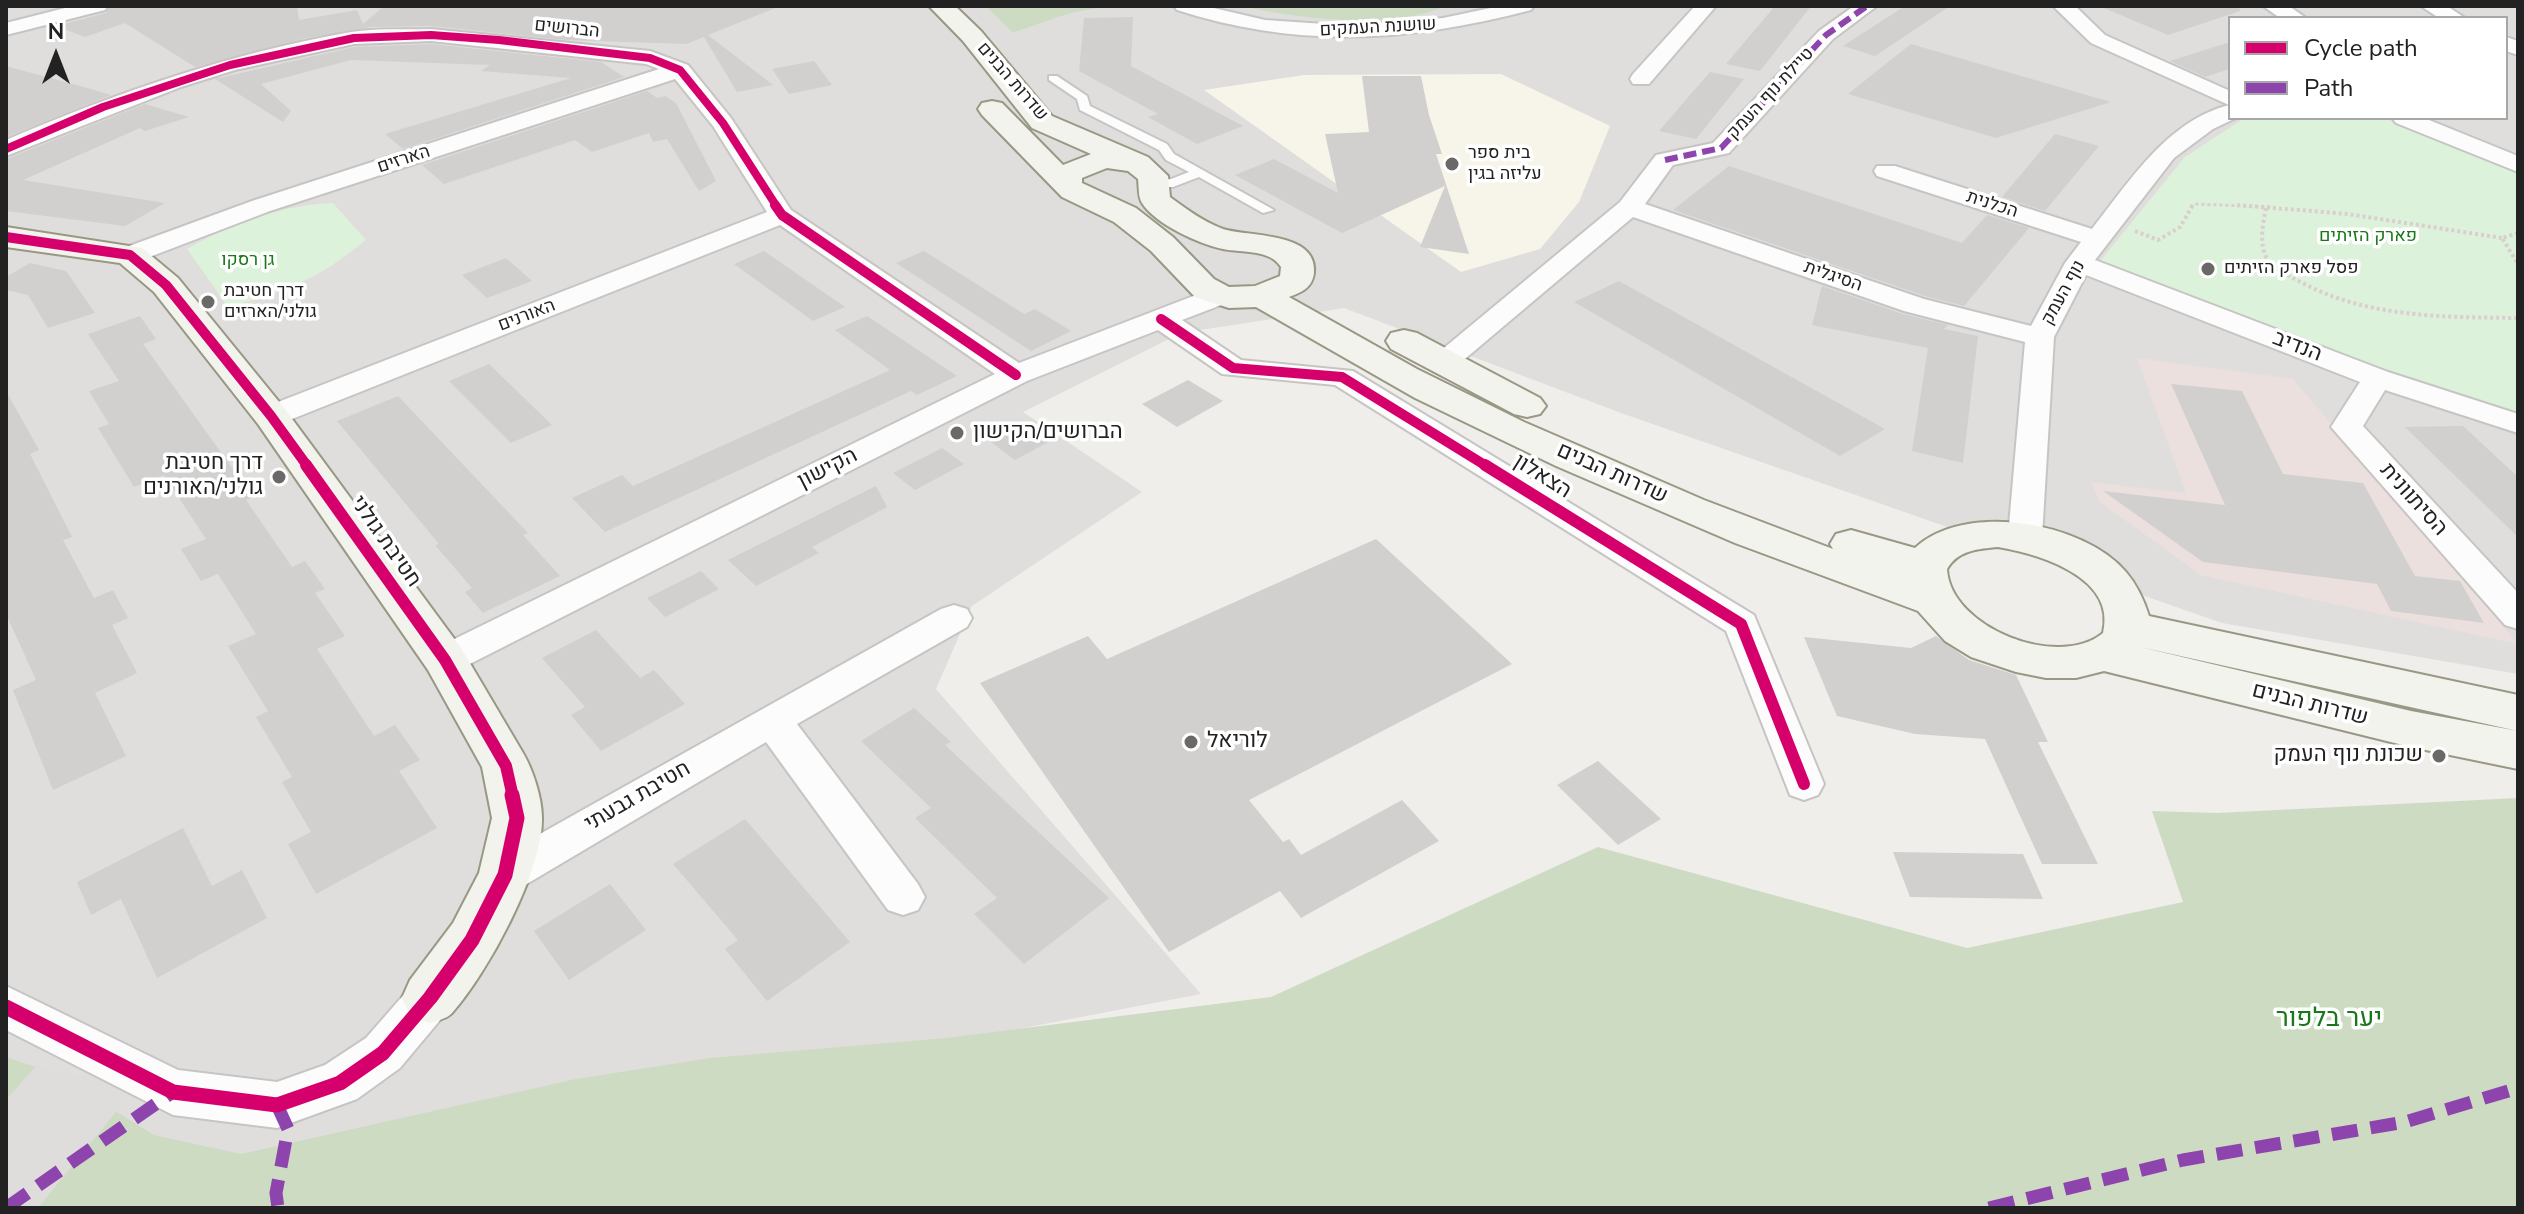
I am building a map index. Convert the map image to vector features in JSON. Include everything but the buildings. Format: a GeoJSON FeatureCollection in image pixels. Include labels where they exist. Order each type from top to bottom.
{"type":"FeatureCollection","features":[{"type":"Feature","properties":{"kind":"main road","name":"שדרות הבנים"},"geometry":{"type":"LineString","coordinates":[[929,10],[945,47]]}},
{"type":"Feature","properties":{"kind":"main road","name":"שדרות הבנים"},"geometry":{"type":"LineString","coordinates":[[929,10],[972,36],[1042,122],[1145,174]]}},
{"type":"Feature","properties":{"kind":"main road","name":"שדרות הבנים"},"geometry":{"type":"LineString","coordinates":[[973,84],[991,108],[1075,194],[1110,205],[1152,235],[1198,282],[1219,296]]}},
{"type":"Feature","properties":{"kind":"main road"},"geometry":{"type":"LineString","coordinates":[[1066,185],[1068,174],[1084,165],[1107,159],[1145,174],[1155,200],[1182,222],[1218,239],[1261,244],[1289,255],[1297,263],[1299,272],[1279,288],[1219,296]]}},
{"type":"Feature","properties":{"kind":"main road"},"geometry":{"type":"LineString","coordinates":[[6,237],[130,255]]}},
{"type":"Feature","properties":{"kind":"main road","name":"חטיבת גולני"},"geometry":{"type":"LineString","coordinates":[[130,255],[166,285],[271,416],[445,660],[506,766],[517,818],[505,875],[472,940],[430,998]]}},
{"type":"Feature","properties":{"kind":"main road","name":"שדרות הבנים"},"geometry":{"type":"LineString","coordinates":[[1279,288],[1352,346],[1450,402],[1610,475],[1801,555],[1930,582]]}},
{"type":"Feature","properties":{"kind":"main road","name":"שדרות הבנים"},"geometry":{"type":"LineString","coordinates":[[1279,288],[1443,363],[1629,457],[1930,582]]}},
{"type":"Feature","properties":{"kind":"main road"},"geometry":{"type":"LineString","coordinates":[[1998,533],[2025,537],[2068,553],[2088,564],[2111,583],[2125,605],[2116,641],[2077,662],[2045,662],[2010,654],[1978,640],[1951,621],[1930,582],[1935,550],[1951,540],[1972,534],[1998,533]]}},
{"type":"Feature","properties":{"kind":"main road","name":"שדרות הבנים"},"geometry":{"type":"LineString","coordinates":[[2116,641],[2518,713]]}},
{"type":"Feature","properties":{"kind":"main road","name":"שדרות הבנים"},"geometry":{"type":"LineString","coordinates":[[2116,641],[2411,729],[2518,750]]}},
{"type":"Feature","properties":{"kind":"street"},"geometry":{"type":"LineString","coordinates":[[6,29],[98,6]]}},
{"type":"Feature","properties":{"kind":"street","name":"שושנת העמקים"},"geometry":{"type":"LineString","coordinates":[[1184,6],[1259,24],[1314,32],[1351,33],[1467,21],[1524,6]]}},
{"type":"Feature","properties":{"kind":"street"},"geometry":{"type":"LineString","coordinates":[[1641,79],[1706,6]]}},
{"type":"Feature","properties":{"kind":"street","name":"טיילת נוף העמק"},"geometry":{"type":"LineString","coordinates":[[1629,207],[1665,160],[1721,148],[1826,35],[1867,6]]}},
{"type":"Feature","properties":{"kind":"street"},"geometry":{"type":"LineString","coordinates":[[2063,6],[2098,39],[2228,98]]}},
{"type":"Feature","properties":{"kind":"street"},"geometry":{"type":"LineString","coordinates":[[2273,6],[2292,16]]}},
{"type":"Feature","properties":{"kind":"street"},"geometry":{"type":"LineString","coordinates":[[2431,6],[2451,16]]}},
{"type":"Feature","properties":{"kind":"street","name":"הברושים"},"geometry":{"type":"LineString","coordinates":[[6,149],[103,107],[173,82],[230,65],[354,38],[420,35],[499,40],[650,58],[680,70]]}},
{"type":"Feature","properties":{"kind":"street"},"geometry":{"type":"LineString","coordinates":[[680,70],[723,123],[782,215],[1016,375]]}},
{"type":"Feature","properties":{"kind":"street","name":"הארזים"},"geometry":{"type":"LineString","coordinates":[[130,255],[261,206],[680,70]]}},
{"type":"Feature","properties":{"kind":"street","name":"נוף העמק"},"geometry":{"type":"LineString","coordinates":[[2025,537],[2040,337],[2079,263],[2165,153],[2205,124],[2228,113]]}},
{"type":"Feature","properties":{"kind":"street"},"geometry":{"type":"LineString","coordinates":[[2409,120],[2518,165]]}},
{"type":"Feature","properties":{"kind":"street","name":"הכלנית"},"geometry":{"type":"LineString","coordinates":[[1886,171],[2104,230]]}},
{"type":"Feature","properties":{"kind":"street"},"geometry":{"type":"LineString","coordinates":[[1443,363],[1629,207]]}},
{"type":"Feature","properties":{"kind":"street","name":"הסיגלית"},"geometry":{"type":"LineString","coordinates":[[1629,207],[1914,305],[2040,337]]}},
{"type":"Feature","properties":{"kind":"street","name":"האורנים"},"geometry":{"type":"LineString","coordinates":[[271,416],[782,215]]}},
{"type":"Feature","properties":{"kind":"street","name":"הנדיב"},"geometry":{"type":"LineString","coordinates":[[2079,263],[2377,378],[2518,424]]}},
{"type":"Feature","properties":{"kind":"street","name":"הקישון"},"geometry":{"type":"LineString","coordinates":[[445,660],[1016,375],[1219,296]]}},
{"type":"Feature","properties":{"kind":"street","name":"הצאלון"},"geometry":{"type":"LineString","coordinates":[[1161,319],[1233,368],[1342,377],[1741,624],[1804,784]]}},
{"type":"Feature","properties":{"kind":"street"},"geometry":{"type":"LineString","coordinates":[[1260,370],[1300,353],[1352,346]]}},
{"type":"Feature","properties":{"kind":"street","name":"הסיתוונית"},"geometry":{"type":"LineString","coordinates":[[2377,378],[2347,427],[2518,616]]}},
{"type":"Feature","properties":{"kind":"street","name":"חטיבת גבעתי"},"geometry":{"type":"LineString","coordinates":[[505,875],[954,618]]}},
{"type":"Feature","properties":{"kind":"street"},"geometry":{"type":"LineString","coordinates":[[772,720],[903,897]]}},
{"type":"Feature","properties":{"kind":"street"},"geometry":{"type":"LineString","coordinates":[[6,1007],[173,1092],[277,1105],[340,1083],[383,1053],[430,998]]}},
{"type":"Feature","properties":{"kind":"lane"},"geometry":{"type":"LineString","coordinates":[[1053,78],[1083,98],[1084,108],[1163,147],[1170,157],[1268,210]]}},
{"type":"Feature","properties":{"kind":"lane"},"geometry":{"type":"LineString","coordinates":[[1145,174],[1173,183],[1199,173]]}},
{"type":"Feature","properties":{"kind":"path"},"geometry":{"type":"LineString","coordinates":[[2104,230],[2158,240],[2180,227],[2193,204],[2266,208],[2502,238],[2518,233]]}},
{"type":"Feature","properties":{"kind":"path"},"geometry":{"type":"LineString","coordinates":[[2266,208],[2261,234],[2269,262],[2309,289],[2342,303],[2380,311],[2452,318],[2518,318]]}},
{"type":"Feature","properties":{"kind":"path"},"geometry":{"type":"LineString","coordinates":[[2502,238],[2518,264]]}},
{"type":"Feature","properties":{"kind":"shaded area"},"geometry":{"type":"Polygon","coordinates":[[[6,6],[985,6],[1013,33],[1071,13],[1111,6],[1241,6],[1341,20],[1397,18],[1446,6],[2518,6],[2518,171],[2397,120],[2508,120],[2508,16],[2228,16],[2228,120],[2242,120],[2184,158],[2384,369],[2518,413],[2518,674],[2222,623],[1621,413],[1344,308],[1181,333],[1023,412],[1142,492],[972,606],[936,689],[1201,994],[174,1191],[6,1100],[6,6]]]}},
{"type":"Feature","properties":{"kind":"shaded area","name":"בית ספר עליזה בגין"},"geometry":{"type":"Polygon","coordinates":[[[1501,74],[1610,126],[1579,202],[1540,249],[1461,272],[1204,90],[1304,75],[1501,74]]]}},
{"type":"Feature","properties":{"kind":"shaded area"},"geometry":{"type":"Polygon","coordinates":[[[2137,358],[2293,379],[2518,644],[2201,575],[2100,502],[2091,482],[2186,493],[2137,358]]]}},
{"type":"Feature","properties":{"kind":"shaded area"},"geometry":{"type":"Polygon","coordinates":[[[35,1067],[136,1087],[38,1208],[6,1208],[6,1100],[35,1067]]]}},
{"type":"Feature","properties":{"kind":"green space"},"geometry":{"type":"Polygon","coordinates":[[[985,6],[1111,6],[1071,13],[1013,33],[985,6]]]}},
{"type":"Feature","properties":{"kind":"green space"},"geometry":{"type":"Polygon","coordinates":[[[1241,6],[1446,6],[1398,18],[1345,20],[1241,6]]]}},
{"type":"Feature","properties":{"kind":"green space","name":"פארק הזיתים"},"geometry":{"type":"Polygon","coordinates":[[[2242,120],[2397,120],[2518,171],[2518,413],[2384,369],[2097,265],[2184,158],[2242,120]]]}},
{"type":"Feature","properties":{"kind":"green space","name":"גן רסקו"},"geometry":{"type":"Polygon","coordinates":[[[333,203],[366,240],[316,275],[269,295],[228,307],[187,249],[257,217],[294,207],[333,203]]]}},
{"type":"Feature","properties":{"kind":"green space","name":"יער בלפור"},"geometry":{"type":"Polygon","coordinates":[[[2518,798],[2518,1208],[6,1208],[6,1057],[54,1073],[154,1135],[241,1154],[576,1079],[710,1058],[946,1038],[1271,997],[1598,847],[1967,948],[2183,902],[2152,811],[2217,813],[2518,798]]]}},
{"type":"Feature","properties":{"kind":"marked path"},"geometry":{"type":"LineString","coordinates":[[1665,160],[1721,148],[1826,35],[1867,6]]}},
{"type":"Feature","properties":{"kind":"marked path"},"geometry":{"type":"LineString","coordinates":[[1989,1208],[2183,1160],[2405,1122],[2518,1088]]}},
{"type":"Feature","properties":{"kind":"marked path"},"geometry":{"type":"LineString","coordinates":[[6,1208],[173,1092]]}},
{"type":"Feature","properties":{"kind":"marked path"},"geometry":{"type":"LineString","coordinates":[[277,1105],[288,1129],[276,1193],[278,1208]]}},
{"type":"Feature","properties":{"kind":"cycle path"},"geometry":{"type":"LineString","coordinates":[[6,149],[103,107],[173,82],[230,65],[354,38],[431,35],[650,58],[680,70],[723,123],[782,215],[1016,375]]}},
{"type":"Feature","properties":{"kind":"cycle path"},"geometry":{"type":"LineString","coordinates":[[6,237],[130,255],[166,285],[271,416],[445,660],[506,766],[517,818],[505,875],[472,940],[430,998],[383,1053],[340,1083],[277,1105],[173,1092],[6,1007]]}},
{"type":"Feature","properties":{"kind":"cycle path"},"geometry":{"type":"LineString","coordinates":[[1161,319],[1233,368],[1342,377],[1741,624],[1804,784]]}},
{"type":"Feature","properties":{"kind":"place","name":"בית ספר עליזה בגין"},"geometry":{"type":"Point","coordinates":[1452,164]}},
{"type":"Feature","properties":{"kind":"place","name":"פסל פארק הזיתים"},"geometry":{"type":"Point","coordinates":[2208,269]}},
{"type":"Feature","properties":{"kind":"place","name":"דרך חטיבת גולני/הארזים"},"geometry":{"type":"Point","coordinates":[208,302]}},
{"type":"Feature","properties":{"kind":"place","name":"הברושים/הקישון"},"geometry":{"type":"Point","coordinates":[957,433]}},
{"type":"Feature","properties":{"kind":"place","name":"דרך חטיבת גולני/האורנים"},"geometry":{"type":"Point","coordinates":[279,477]}},
{"type":"Feature","properties":{"kind":"place","name":"לוריאל"},"geometry":{"type":"Point","coordinates":[1191,742]}},
{"type":"Feature","properties":{"kind":"place","name":"שכונת נוף העמק"},"geometry":{"type":"Point","coordinates":[2439,756]}}]}
